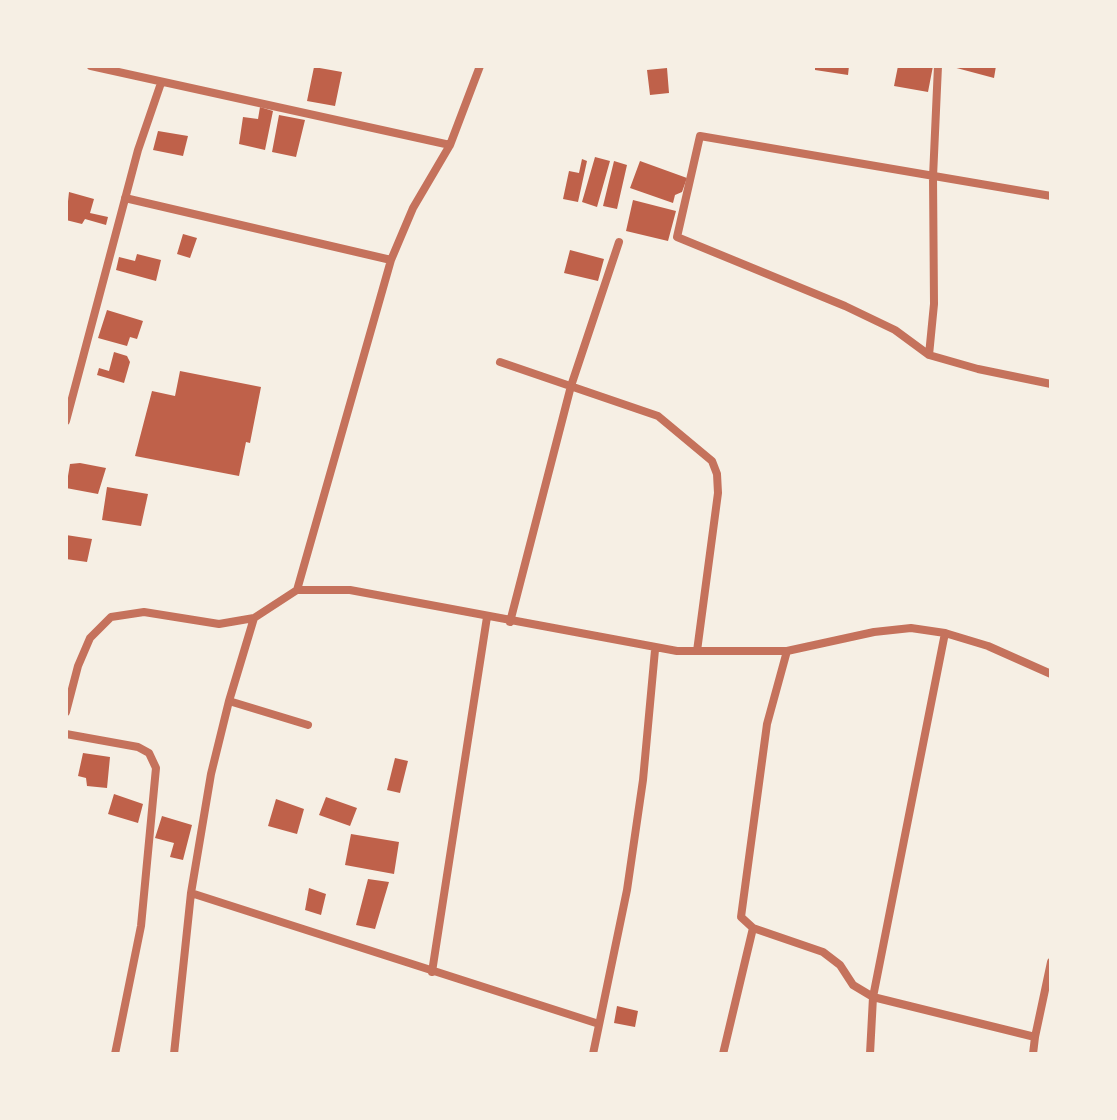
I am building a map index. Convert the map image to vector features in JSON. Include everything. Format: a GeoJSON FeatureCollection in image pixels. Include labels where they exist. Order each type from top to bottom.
{"type":"FeatureCollection","features":[{"type":"Feature","properties":{"kind":"street"},"geometry":{"type":"LineString","coordinates":[[91,66],[450,145]]}},
{"type":"Feature","properties":{"kind":"street"},"geometry":{"type":"LineString","coordinates":[[297,590],[391,260],[413,208],[450,145],[480,66]]}},
{"type":"Feature","properties":{"kind":"street"},"geometry":{"type":"LineString","coordinates":[[929,355],[934,304],[933,177],[938,66]]}},
{"type":"Feature","properties":{"kind":"street"},"geometry":{"type":"LineString","coordinates":[[66,421],[125,198],[161,83]]}},
{"type":"Feature","properties":{"kind":"street"},"geometry":{"type":"LineString","coordinates":[[1051,196],[700,136],[677,237],[845,306],[895,330],[929,355],[1051,384]]}},
{"type":"Feature","properties":{"kind":"street"},"geometry":{"type":"LineString","coordinates":[[125,198],[391,260]]}},
{"type":"Feature","properties":{"kind":"street"},"geometry":{"type":"LineString","coordinates":[[510,622],[571,386],[619,242]]}},
{"type":"Feature","properties":{"kind":"street"},"geometry":{"type":"LineString","coordinates":[[500,362],[658,416],[712,461],[717,474],[718,493],[697,651]]}},
{"type":"Feature","properties":{"kind":"street"},"geometry":{"type":"LineString","coordinates":[[66,712],[78,666],[90,638],[111,617],[144,612],[219,624],[254,618],[297,590],[350,590],[655,650],[787,651],[874,632],[911,628],[945,633],[988,646],[1051,674]]}},
{"type":"Feature","properties":{"kind":"street"},"geometry":{"type":"LineString","coordinates":[[432,972],[487,617]]}},
{"type":"Feature","properties":{"kind":"street"},"geometry":{"type":"LineString","coordinates":[[174,1054],[191,893],[211,774],[254,618]]}},
{"type":"Feature","properties":{"kind":"street"},"geometry":{"type":"LineString","coordinates":[[870,1054],[873,997],[945,633]]}},
{"type":"Feature","properties":{"kind":"street"},"geometry":{"type":"LineString","coordinates":[[593,1054],[629,874],[655,650]]}},
{"type":"Feature","properties":{"kind":"street"},"geometry":{"type":"LineString","coordinates":[[787,651],[767,724],[741,917],[753,928],[823,952],[840,965],[853,985],[873,997],[1035,1037]]}},
{"type":"Feature","properties":{"kind":"street"},"geometry":{"type":"LineString","coordinates":[[66,664],[78,666]]}},
{"type":"Feature","properties":{"kind":"street"},"geometry":{"type":"LineString","coordinates":[[229,701],[308,725]]}},
{"type":"Feature","properties":{"kind":"street"},"geometry":{"type":"LineString","coordinates":[[66,734],[138,747],[149,753],[156,768],[141,926],[115,1054]]}},
{"type":"Feature","properties":{"kind":"street"},"geometry":{"type":"LineString","coordinates":[[191,893],[599,1024]]}},
{"type":"Feature","properties":{"kind":"street"},"geometry":{"type":"LineString","coordinates":[[723,1054],[753,928]]}},
{"type":"Feature","properties":{"kind":"street"},"geometry":{"type":"LineString","coordinates":[[1033,1054],[1051,962]]}},
{"type":"Feature","properties":{"kind":"building"},"geometry":{"type":"Polygon","coordinates":[[[815,66],[849,66],[848,75],[815,70],[815,66]]]}},
{"type":"Feature","properties":{"kind":"building"},"geometry":{"type":"Polygon","coordinates":[[[898,66],[933,66],[928,92],[894,86],[898,66]]]}},
{"type":"Feature","properties":{"kind":"building"},"geometry":{"type":"Polygon","coordinates":[[[949,66],[996,66],[994,78],[949,66]]]}},
{"type":"Feature","properties":{"kind":"building"},"geometry":{"type":"Polygon","coordinates":[[[314,67],[342,72],[335,106],[307,101],[314,67]]]}},
{"type":"Feature","properties":{"kind":"building"},"geometry":{"type":"Polygon","coordinates":[[[667,68],[669,93],[650,95],[647,70],[667,68]]]}},
{"type":"Feature","properties":{"kind":"building"},"geometry":{"type":"Polygon","coordinates":[[[260,107],[273,111],[265,150],[239,144],[243,117],[258,119],[260,107]]]}},
{"type":"Feature","properties":{"kind":"building"},"geometry":{"type":"Polygon","coordinates":[[[279,115],[305,120],[296,157],[272,152],[279,115]]]}},
{"type":"Feature","properties":{"kind":"building"},"geometry":{"type":"Polygon","coordinates":[[[158,131],[188,136],[183,156],[153,150],[158,131]]]}},
{"type":"Feature","properties":{"kind":"building"},"geometry":{"type":"Polygon","coordinates":[[[595,157],[610,161],[597,207],[582,202],[595,157]]]}},
{"type":"Feature","properties":{"kind":"building"},"geometry":{"type":"Polygon","coordinates":[[[582,159],[587,161],[578,202],[563,199],[569,171],[579,173],[582,159]]]}},
{"type":"Feature","properties":{"kind":"building"},"geometry":{"type":"Polygon","coordinates":[[[614,161],[627,165],[617,209],[603,206],[614,161]]]}},
{"type":"Feature","properties":{"kind":"building"},"geometry":{"type":"Polygon","coordinates":[[[640,161],[687,178],[682,192],[675,195],[673,203],[630,188],[640,161]]]}},
{"type":"Feature","properties":{"kind":"building"},"geometry":{"type":"Polygon","coordinates":[[[69,192],[94,199],[90,213],[108,217],[106,225],[85,219],[82,224],[66,220],[69,192]]]}},
{"type":"Feature","properties":{"kind":"building"},"geometry":{"type":"Polygon","coordinates":[[[633,200],[676,211],[668,241],[626,231],[633,200]]]}},
{"type":"Feature","properties":{"kind":"building"},"geometry":{"type":"Polygon","coordinates":[[[183,234],[197,238],[190,258],[177,254],[183,234]]]}},
{"type":"Feature","properties":{"kind":"building"},"geometry":{"type":"Polygon","coordinates":[[[570,250],[604,259],[598,281],[564,273],[570,250]]]}},
{"type":"Feature","properties":{"kind":"building"},"geometry":{"type":"Polygon","coordinates":[[[137,254],[161,260],[156,281],[116,270],[119,257],[135,261],[137,254]]]}},
{"type":"Feature","properties":{"kind":"building"},"geometry":{"type":"Polygon","coordinates":[[[107,310],[143,321],[137,339],[130,337],[127,346],[98,338],[107,310]]]}},
{"type":"Feature","properties":{"kind":"building"},"geometry":{"type":"Polygon","coordinates":[[[114,352],[127,356],[130,362],[124,383],[97,375],[99,368],[109,371],[114,352]]]}},
{"type":"Feature","properties":{"kind":"building"},"geometry":{"type":"Polygon","coordinates":[[[180,371],[261,387],[250,443],[246,442],[239,476],[135,456],[152,391],[175,396],[180,371]]]}},
{"type":"Feature","properties":{"kind":"building"},"geometry":{"type":"Polygon","coordinates":[[[70,464],[106,468],[98,494],[66,488],[70,464]]]}},
{"type":"Feature","properties":{"kind":"building"},"geometry":{"type":"Polygon","coordinates":[[[107,487],[148,494],[141,526],[102,520],[107,487]]]}},
{"type":"Feature","properties":{"kind":"building"},"geometry":{"type":"Polygon","coordinates":[[[66,535],[92,539],[87,562],[66,559],[66,535]]]}},
{"type":"Feature","properties":{"kind":"building"},"geometry":{"type":"Polygon","coordinates":[[[83,753],[110,757],[107,788],[87,786],[86,778],[78,776],[83,753]]]}},
{"type":"Feature","properties":{"kind":"building"},"geometry":{"type":"Polygon","coordinates":[[[395,758],[408,761],[400,793],[387,790],[395,758]]]}},
{"type":"Feature","properties":{"kind":"building"},"geometry":{"type":"Polygon","coordinates":[[[114,794],[143,804],[138,823],[108,814],[114,794]]]}},
{"type":"Feature","properties":{"kind":"building"},"geometry":{"type":"Polygon","coordinates":[[[326,797],[357,808],[350,826],[319,815],[326,797]]]}},
{"type":"Feature","properties":{"kind":"building"},"geometry":{"type":"Polygon","coordinates":[[[276,799],[304,809],[297,834],[268,826],[276,799]]]}},
{"type":"Feature","properties":{"kind":"building"},"geometry":{"type":"Polygon","coordinates":[[[162,816],[192,825],[183,860],[170,857],[174,843],[155,838],[162,816]]]}},
{"type":"Feature","properties":{"kind":"building"},"geometry":{"type":"Polygon","coordinates":[[[351,834],[399,842],[394,874],[345,865],[351,834]]]}},
{"type":"Feature","properties":{"kind":"building"},"geometry":{"type":"Polygon","coordinates":[[[368,879],[389,882],[375,929],[356,925],[368,879]]]}},
{"type":"Feature","properties":{"kind":"building"},"geometry":{"type":"Polygon","coordinates":[[[309,888],[326,894],[321,915],[305,910],[309,888]]]}},
{"type":"Feature","properties":{"kind":"building"},"geometry":{"type":"Polygon","coordinates":[[[617,1006],[638,1011],[635,1027],[614,1023],[617,1006]]]}}]}
